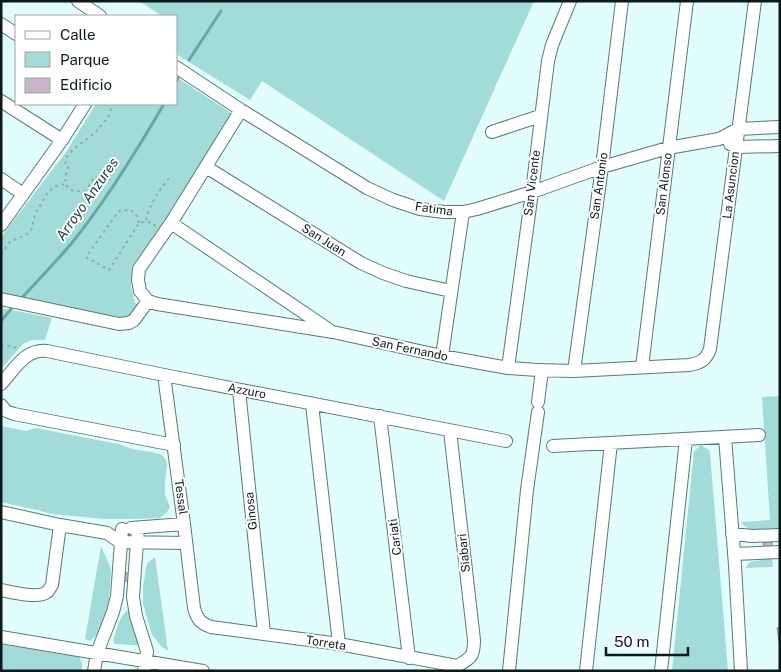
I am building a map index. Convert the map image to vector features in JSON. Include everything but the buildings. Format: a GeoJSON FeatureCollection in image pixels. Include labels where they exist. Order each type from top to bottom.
{"type":"FeatureCollection","features":[{"type":"Feature","properties":{"kind":"street"},"geometry":{"type":"LineString","coordinates":[[78,1],[99,15]]}},
{"type":"Feature","properties":{"kind":"street","name":"San Vicente"},"geometry":{"type":"LineString","coordinates":[[508,368],[549,53],[570,1]]}},
{"type":"Feature","properties":{"kind":"street","name":"San Antonio"},"geometry":{"type":"LineString","coordinates":[[574,370],[622,1]]}},
{"type":"Feature","properties":{"kind":"street","name":"San Alonso"},"geometry":{"type":"LineString","coordinates":[[642,367],[687,1]]}},
{"type":"Feature","properties":{"kind":"street","name":"La Asuncion"},"geometry":{"type":"LineString","coordinates":[[699,364],[706,358],[710,349],[755,1]]}},
{"type":"Feature","properties":{"kind":"street"},"geometry":{"type":"LineString","coordinates":[[1,24],[15,33]]}},
{"type":"Feature","properties":{"kind":"street","name":"Fatima"},"geometry":{"type":"LineString","coordinates":[[178,68],[241,110],[367,188],[420,209],[444,212],[463,212],[532,192],[602,166],[668,148],[719,139],[738,128],[780,127]]}},
{"type":"Feature","properties":{"kind":"street"},"geometry":{"type":"LineString","coordinates":[[1,102],[62,140]]}},
{"type":"Feature","properties":{"kind":"street"},"geometry":{"type":"LineString","coordinates":[[1,225],[62,140],[84,105]]}},
{"type":"Feature","properties":{"kind":"street"},"geometry":{"type":"LineString","coordinates":[[1,299],[119,324],[129,324],[148,301],[140,291],[138,280],[140,269],[241,110]]}},
{"type":"Feature","properties":{"kind":"street"},"geometry":{"type":"LineString","coordinates":[[492,132],[540,116]]}},
{"type":"Feature","properties":{"kind":"street"},"geometry":{"type":"LineString","coordinates":[[719,139],[736,147],[780,146]]}},
{"type":"Feature","properties":{"kind":"street","name":"San Juan"},"geometry":{"type":"LineString","coordinates":[[206,167],[361,263],[406,281],[451,291]]}},
{"type":"Feature","properties":{"kind":"street"},"geometry":{"type":"LineString","coordinates":[[1,180],[23,194]]}},
{"type":"Feature","properties":{"kind":"street"},"geometry":{"type":"LineString","coordinates":[[442,356],[463,212]]}},
{"type":"Feature","properties":{"kind":"street"},"geometry":{"type":"LineString","coordinates":[[171,222],[333,332]]}},
{"type":"Feature","properties":{"kind":"street","name":"San Fernando"},"geometry":{"type":"LineString","coordinates":[[148,301],[333,332],[442,356],[508,368],[574,370],[699,364]]}},
{"type":"Feature","properties":{"kind":"street","name":"Azzuro"},"geometry":{"type":"LineString","coordinates":[[1,384],[25,356],[39,350],[47,350],[239,390],[506,441]]}},
{"type":"Feature","properties":{"kind":"street"},"geometry":{"type":"LineString","coordinates":[[509,671],[527,490],[542,370]]}},
{"type":"Feature","properties":{"kind":"street","name":"Tessal"},"geometry":{"type":"LineString","coordinates":[[164,375],[194,608],[197,618]]}},
{"type":"Feature","properties":{"kind":"street","name":"Ginosa"},"geometry":{"type":"LineString","coordinates":[[239,390],[264,633]]}},
{"type":"Feature","properties":{"kind":"street"},"geometry":{"type":"LineString","coordinates":[[312,404],[339,644]]}},
{"type":"Feature","properties":{"kind":"street"},"geometry":{"type":"LineString","coordinates":[[1,405],[6,411],[14,414],[174,445]]}},
{"type":"Feature","properties":{"kind":"street","name":"Cariati"},"geometry":{"type":"LineString","coordinates":[[380,416],[409,658]]}},
{"type":"Feature","properties":{"kind":"street","name":"Siabari"},"geometry":{"type":"LineString","coordinates":[[450,430],[474,648],[472,656],[456,666]]}},
{"type":"Feature","properties":{"kind":"street"},"geometry":{"type":"LineString","coordinates":[[553,446],[759,435]]}},
{"type":"Feature","properties":{"kind":"street"},"geometry":{"type":"LineString","coordinates":[[724,437],[741,671]]}},
{"type":"Feature","properties":{"kind":"street"},"geometry":{"type":"LineString","coordinates":[[661,671],[686,439]]}},
{"type":"Feature","properties":{"kind":"street"},"geometry":{"type":"LineString","coordinates":[[586,671],[611,443]]}},
{"type":"Feature","properties":{"kind":"street"},"geometry":{"type":"LineString","coordinates":[[1,512],[60,526],[107,533],[120,542],[186,543]]}},
{"type":"Feature","properties":{"kind":"street"},"geometry":{"type":"LineString","coordinates":[[107,533],[122,528],[184,524]]}},
{"type":"Feature","properties":{"kind":"street"},"geometry":{"type":"LineString","coordinates":[[1,590],[34,595],[48,592],[52,585],[60,526]]}},
{"type":"Feature","properties":{"kind":"street"},"geometry":{"type":"LineString","coordinates":[[94,671],[97,653],[113,612],[122,528]]}},
{"type":"Feature","properties":{"kind":"street"},"geometry":{"type":"LineString","coordinates":[[138,528],[133,597],[136,616],[147,651],[145,666]]}},
{"type":"Feature","properties":{"kind":"street"},"geometry":{"type":"LineString","coordinates":[[732,534],[753,536],[780,535]]}},
{"type":"Feature","properties":{"kind":"street"},"geometry":{"type":"LineString","coordinates":[[734,554],[780,552]]}},
{"type":"Feature","properties":{"kind":"street"},"geometry":{"type":"LineString","coordinates":[[116,596],[133,597]]}},
{"type":"Feature","properties":{"kind":"street","name":"Torreta"},"geometry":{"type":"LineString","coordinates":[[197,618],[202,624],[211,627],[339,644],[456,666]]}},
{"type":"Feature","properties":{"kind":"street"},"geometry":{"type":"LineString","coordinates":[[1,637],[97,653],[145,666],[203,671]]}},
{"type":"Feature","properties":{"kind":"path"},"geometry":{"type":"LineString","coordinates":[[111,180],[94,176],[85,191],[76,192],[71,191],[65,184],[68,167],[65,164],[68,155],[103,124],[109,116],[112,105]]}},
{"type":"Feature","properties":{"kind":"path"},"geometry":{"type":"LineString","coordinates":[[146,222],[150,206],[170,177]]}},
{"type":"Feature","properties":{"kind":"path"},"geometry":{"type":"LineString","coordinates":[[1,254],[10,242],[29,233],[35,214],[48,192],[56,186],[65,184]]}},
{"type":"Feature","properties":{"kind":"path"},"geometry":{"type":"LineString","coordinates":[[139,223],[137,216],[131,210],[119,211],[86,257],[109,270],[139,223],[153,224],[158,230]]}},
{"type":"Feature","properties":{"kind":"path"},"geometry":{"type":"LineString","coordinates":[[1,344],[22,348]]}},
{"type":"Feature","properties":{"kind":"green space"},"geometry":{"type":"Polygon","coordinates":[[[139,1],[534,1],[444,201],[262,81],[250,100],[178,55],[178,15],[160,15],[139,1]]]}},
{"type":"Feature","properties":{"kind":"green space"},"geometry":{"type":"Polygon","coordinates":[[[178,78],[233,114],[164,223],[132,266],[131,286],[135,303],[140,306],[127,321],[1,295],[1,237],[66,152],[95,105],[178,105],[178,78]]]}},
{"type":"Feature","properties":{"kind":"green space"},"geometry":{"type":"Polygon","coordinates":[[[1,308],[52,318],[45,340],[32,340],[23,344],[1,369],[1,308]]]}},
{"type":"Feature","properties":{"kind":"green space"},"geometry":{"type":"Polygon","coordinates":[[[780,396],[780,528],[764,531],[753,530],[744,526],[741,522],[770,520],[762,397],[780,396]]]}},
{"type":"Feature","properties":{"kind":"green space"},"geometry":{"type":"Polygon","coordinates":[[[1,426],[26,431],[35,428],[119,444],[132,449],[162,455],[167,464],[165,494],[170,507],[160,518],[104,519],[51,514],[1,502],[1,426]]]}},
{"type":"Feature","properties":{"kind":"green space"},"geometry":{"type":"Polygon","coordinates":[[[701,445],[709,450],[710,453],[728,670],[672,671],[694,451],[701,445]]]}},
{"type":"Feature","properties":{"kind":"green space"},"geometry":{"type":"Polygon","coordinates":[[[101,546],[111,569],[109,600],[104,622],[96,636],[90,641],[85,639],[101,546]]]}},
{"type":"Feature","properties":{"kind":"green space"},"geometry":{"type":"Polygon","coordinates":[[[155,557],[168,651],[152,635],[143,604],[143,586],[147,563],[155,557]]]}},
{"type":"Feature","properties":{"kind":"green space"},"geometry":{"type":"Polygon","coordinates":[[[772,558],[773,567],[746,568],[750,562],[772,558]]]}},
{"type":"Feature","properties":{"kind":"green space"},"geometry":{"type":"Polygon","coordinates":[[[130,609],[143,646],[115,644],[113,641],[121,618],[130,609]]]}},
{"type":"Feature","properties":{"kind":"green space"},"geometry":{"type":"Polygon","coordinates":[[[1,644],[79,656],[82,663],[82,671],[1,670],[1,644]]]}},
{"type":"Feature","properties":{"kind":"waterway","name":"Arroyo Anzures"},"geometry":{"type":"LineString","coordinates":[[189,60],[221,11]]}},
{"type":"Feature","properties":{"kind":"waterway","name":"Arroyo Anzures"},"geometry":{"type":"LineString","coordinates":[[20,300],[71,244],[96,211],[163,105]]}},
{"type":"Feature","properties":{"kind":"waterway","name":"Arroyo Anzures"},"geometry":{"type":"LineString","coordinates":[[1,321],[11,309]]}}]}
